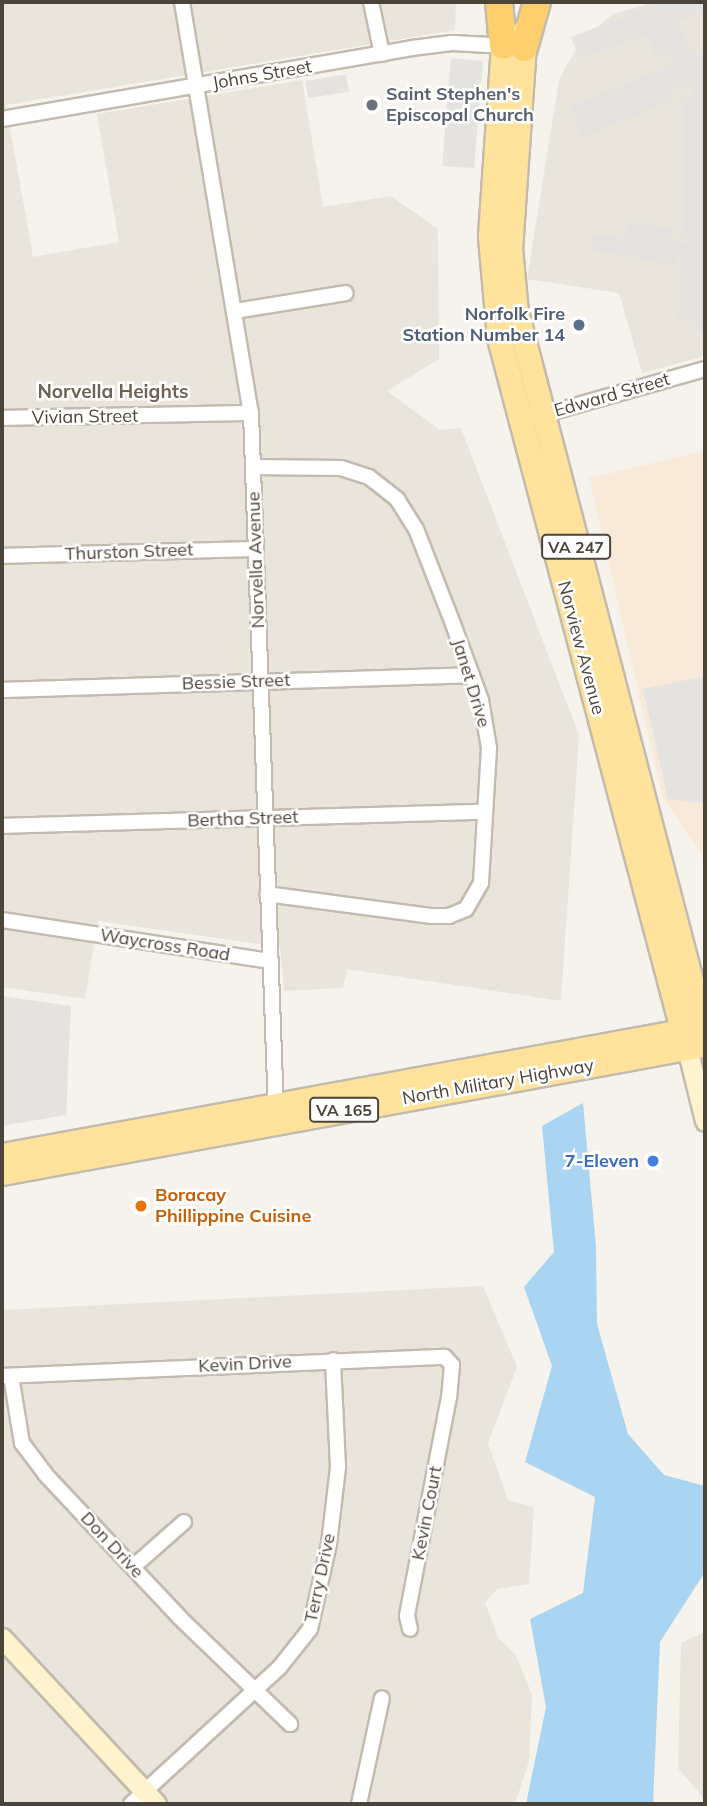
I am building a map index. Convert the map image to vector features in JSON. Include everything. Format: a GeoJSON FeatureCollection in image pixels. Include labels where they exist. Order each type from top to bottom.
{"type":"FeatureCollection","features":[{"type":"Feature","properties":{"kind":"highway"},"geometry":{"type":"LineString","coordinates":[[499,2],[513,47]]}},
{"type":"Feature","properties":{"kind":"highway"},"geometry":{"type":"LineString","coordinates":[[513,47],[537,2]]}},
{"type":"Feature","properties":{"kind":"main road","name":"Norview Avenue"},"geometry":{"type":"LineString","coordinates":[[506,2],[513,47]]}},
{"type":"Feature","properties":{"kind":"main road","name":"Norview Avenue"},"geometry":{"type":"LineString","coordinates":[[527,2],[513,47],[491,275],[499,338],[530,419],[698,1035],[705,1121]]}},
{"type":"Feature","properties":{"kind":"main road","name":"North Military Highway"},"geometry":{"type":"LineString","coordinates":[[2,1173],[277,1114],[698,1035]]}},
{"type":"Feature","properties":{"kind":"main road","name":"North Military Highway"},"geometry":{"type":"LineString","coordinates":[[2,1155],[277,1114]]}},
{"type":"Feature","properties":{"kind":"main road"},"geometry":{"type":"LineString","coordinates":[[2,1638],[144,1800]]}},
{"type":"Feature","properties":{"kind":"street","name":"Norvella Avenue"},"geometry":{"type":"LineString","coordinates":[[182,2],[251,413],[269,961],[277,1114]]}},
{"type":"Feature","properties":{"kind":"street"},"geometry":{"type":"LineString","coordinates":[[371,2],[382,54]]}},
{"type":"Feature","properties":{"kind":"street","name":"Johns Street"},"geometry":{"type":"LineString","coordinates":[[2,119],[452,43],[513,47]]}},
{"type":"Feature","properties":{"kind":"street"},"geometry":{"type":"LineString","coordinates":[[236,311],[346,293]]}},
{"type":"Feature","properties":{"kind":"street","name":"Edward Street"},"geometry":{"type":"LineString","coordinates":[[530,419],[705,369]]}},
{"type":"Feature","properties":{"kind":"street","name":"Vivian Street"},"geometry":{"type":"LineString","coordinates":[[2,418],[251,413]]}},
{"type":"Feature","properties":{"kind":"street","name":"Janet Drive"},"geometry":{"type":"LineString","coordinates":[[254,467],[341,468],[385,488],[416,529],[471,675],[489,748],[481,883],[471,904],[455,915],[267,894]]}},
{"type":"Feature","properties":{"kind":"street","name":"Thurston Street"},"geometry":{"type":"LineString","coordinates":[[2,556],[256,549]]}},
{"type":"Feature","properties":{"kind":"street","name":"Bessie Street"},"geometry":{"type":"LineString","coordinates":[[2,690],[471,675]]}},
{"type":"Feature","properties":{"kind":"street","name":"Bertha Street"},"geometry":{"type":"LineString","coordinates":[[2,826],[484,812]]}},
{"type":"Feature","properties":{"kind":"street","name":"Waycross Road"},"geometry":{"type":"LineString","coordinates":[[2,920],[269,961]]}},
{"type":"Feature","properties":{"kind":"street","name":"Kevin Drive"},"geometry":{"type":"LineString","coordinates":[[6,1376],[445,1357],[452,1365],[449,1397]]}},
{"type":"Feature","properties":{"kind":"street","name":"Terry Drive"},"geometry":{"type":"LineString","coordinates":[[144,1800],[301,1644],[315,1615],[338,1467],[333,1360]]}},
{"type":"Feature","properties":{"kind":"street","name":"Don Drive"},"geometry":{"type":"LineString","coordinates":[[6,1376],[24,1448],[253,1692],[290,1724]]}},
{"type":"Feature","properties":{"kind":"street","name":"Kevin Court"},"geometry":{"type":"LineString","coordinates":[[410,1629],[407,1616],[449,1397]]}},
{"type":"Feature","properties":{"kind":"street"},"geometry":{"type":"LineString","coordinates":[[133,1567],[184,1522]]}},
{"type":"Feature","properties":{"kind":"street"},"geometry":{"type":"LineString","coordinates":[[359,1804],[382,1698]]}},
{"type":"Feature","properties":{"kind":"shaded area"},"geometry":{"type":"Polygon","coordinates":[[[2,2],[456,2],[455,30],[6,105],[33,257],[119,242],[97,114],[302,80],[323,207],[391,196],[438,229],[439,359],[387,391],[440,430],[461,428],[579,735],[561,1001],[347,969],[343,988],[284,991],[280,947],[98,921],[85,999],[2,987],[2,2]]]}},
{"type":"Feature","properties":{"kind":"shaded area"},"geometry":{"type":"Polygon","coordinates":[[[655,2],[705,2],[705,356],[642,373],[619,293],[527,279],[559,80],[579,43],[613,14],[655,2]]]}},
{"type":"Feature","properties":{"kind":"shaded area"},"geometry":{"type":"Polygon","coordinates":[[[664,2],[705,2],[705,12],[679,20],[691,54],[705,48],[705,332],[695,333],[695,320],[678,320],[679,260],[689,259],[678,254],[676,265],[592,250],[593,236],[625,238],[628,221],[673,229],[672,239],[692,245],[692,239],[682,236],[683,99],[694,98],[694,83],[670,90],[672,100],[582,137],[571,106],[672,65],[668,54],[656,58],[647,35],[580,59],[571,37],[664,2]]]}},
{"type":"Feature","properties":{"kind":"shaded area"},"geometry":{"type":"Polygon","coordinates":[[[451,58],[483,61],[474,168],[442,166],[451,58]]]}},
{"type":"Feature","properties":{"kind":"shaded area"},"geometry":{"type":"Polygon","coordinates":[[[346,74],[349,92],[308,98],[305,81],[346,74]]]}},
{"type":"Feature","properties":{"kind":"shaded area"},"geometry":{"type":"Polygon","coordinates":[[[705,451],[705,878],[701,852],[663,798],[589,478],[705,451]]]}},
{"type":"Feature","properties":{"kind":"shaded area"},"geometry":{"type":"Polygon","coordinates":[[[705,676],[705,804],[668,799],[643,689],[705,676]]]}},
{"type":"Feature","properties":{"kind":"shaded area"},"geometry":{"type":"Polygon","coordinates":[[[2,996],[71,1006],[66,1115],[2,1126],[2,996]]]}},
{"type":"Feature","properties":{"kind":"shaded area"},"geometry":{"type":"Polygon","coordinates":[[[483,1286],[517,1367],[488,1443],[508,1500],[534,1507],[529,1584],[497,1589],[485,1603],[498,1638],[516,1655],[532,1695],[529,1761],[515,1804],[2,1804],[2,1310],[483,1286]]]}},
{"type":"Feature","properties":{"kind":"shaded area"},"geometry":{"type":"Polygon","coordinates":[[[705,1632],[705,1800],[678,1768],[681,1643],[705,1632]]]}},
{"type":"Feature","properties":{"kind":"water"},"geometry":{"type":"Polygon","coordinates":[[[583,1103],[596,1247],[597,1324],[628,1434],[664,1475],[705,1486],[705,1572],[660,1642],[653,1804],[526,1804],[546,1707],[530,1619],[583,1593],[595,1497],[525,1462],[552,1366],[524,1287],[554,1252],[542,1126],[583,1103]]]}},
{"type":"Feature","properties":{"kind":"place","name":"Saint Stephen's Episcopal Church"},"geometry":{"type":"Point","coordinates":[372,105]}},
{"type":"Feature","properties":{"kind":"place","name":"Norfolk Fire Station Number 14"},"geometry":{"type":"Point","coordinates":[579,325]}},
{"type":"Feature","properties":{"kind":"place","name":"7-Eleven"},"geometry":{"type":"Point","coordinates":[653,1161]}},
{"type":"Feature","properties":{"kind":"place","name":"Boracay Phillippine Cuisine"},"geometry":{"type":"Point","coordinates":[141,1206]}},
{"type":"Feature","properties":{"kind":"district","name":"Norvella Heights"},"geometry":{"type":"Point","coordinates":[113,392]}}]}
